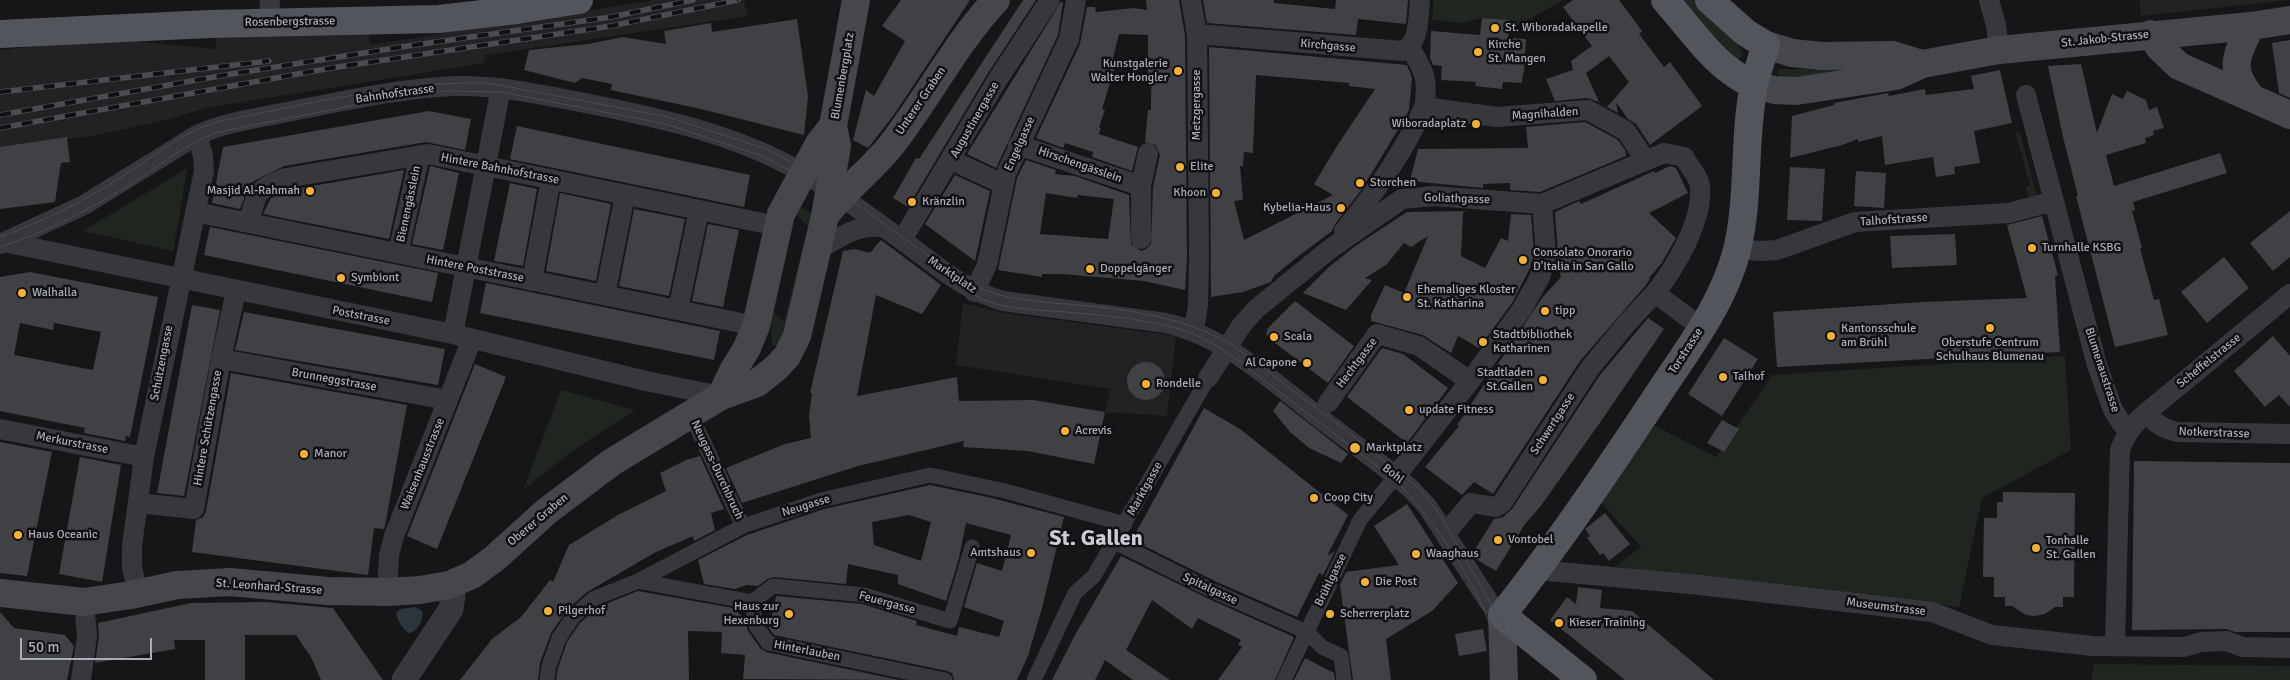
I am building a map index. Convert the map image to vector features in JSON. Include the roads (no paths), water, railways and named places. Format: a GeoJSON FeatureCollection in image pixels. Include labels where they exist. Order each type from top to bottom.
{"type":"FeatureCollection","features":[{"type":"Feature","properties":{"kind":"main road","name":"Rosenbergstrasse"},"geometry":{"type":"LineString","coordinates":[[0,34],[269,11],[439,19],[579,0]]}},
{"type":"Feature","properties":{"kind":"main road","name":"Blumenbergplatz"},"geometry":{"type":"LineString","coordinates":[[804,173],[820,142],[834,126],[856,0]]}},
{"type":"Feature","properties":{"kind":"main road","name":"Unterer Graben"},"geometry":{"type":"LineString","coordinates":[[831,200],[893,143],[976,21],[996,0]]}},
{"type":"Feature","properties":{"kind":"main road"},"geometry":{"type":"LineString","coordinates":[[1665,0],[1720,65],[1737,78],[1754,85]]}},
{"type":"Feature","properties":{"kind":"main road"},"geometry":{"type":"LineString","coordinates":[[1709,0],[1746,33],[1766,45]]}},
{"type":"Feature","properties":{"kind":"main road","name":"St. Jakob-Strasse"},"geometry":{"type":"LineString","coordinates":[[1754,85],[1774,90],[1796,91],[1896,76],[1922,64],[1999,50],[2151,34],[2251,26],[2290,20]]}},
{"type":"Feature","properties":{"kind":"main road"},"geometry":{"type":"LineString","coordinates":[[2250,96],[2241,85],[2236,74],[2236,58],[2251,26]]}},
{"type":"Feature","properties":{"kind":"main road"},"geometry":{"type":"LineString","coordinates":[[2151,34],[2158,47],[2179,66],[2290,115]]}},
{"type":"Feature","properties":{"kind":"main road","name":"Torstrasse"},"geometry":{"type":"LineString","coordinates":[[1502,615],[1538,570],[1702,328],[1729,275],[1737,249],[1742,215],[1754,85],[1766,45]]}},
{"type":"Feature","properties":{"kind":"main road","name":"St. Jakob-Strasse"},"geometry":{"type":"LineString","coordinates":[[1766,45],[1792,53],[1814,55],[1893,55],[1922,64]]}},
{"type":"Feature","properties":{"kind":"main road","name":"Oberer Graben"},"geometry":{"type":"LineString","coordinates":[[449,585],[472,575],[495,558],[548,511],[612,462],[721,396],[757,383],[777,368],[787,356],[797,336],[831,200],[837,146],[834,126]]}},
{"type":"Feature","properties":{"kind":"main road","name":"Oberer Graben"},"geometry":{"type":"LineString","coordinates":[[721,396],[754,332],[777,226],[785,203],[804,173]]}},
{"type":"Feature","properties":{"kind":"main road"},"geometry":{"type":"LineString","coordinates":[[754,332],[774,355],[787,356]]}},
{"type":"Feature","properties":{"kind":"main road","name":"St. Leonhard-Strasse"},"geometry":{"type":"LineString","coordinates":[[0,594],[84,602],[138,594],[177,585],[220,582],[328,591],[387,592],[449,585]]}},
{"type":"Feature","properties":{"kind":"main road"},"geometry":{"type":"LineString","coordinates":[[1502,615],[1504,680]]}},
{"type":"Feature","properties":{"kind":"main road"},"geometry":{"type":"LineString","coordinates":[[1502,615],[1583,680]]}},
{"type":"Feature","properties":{"kind":"street","name":"Augustinergasse"},"geometry":{"type":"LineString","coordinates":[[902,240],[998,80],[1050,0]]}},
{"type":"Feature","properties":{"kind":"street","name":"Engelgasse"},"geometry":{"type":"LineString","coordinates":[[974,292],[987,265],[1003,184],[1018,145],[1069,39],[1076,0]]}},
{"type":"Feature","properties":{"kind":"street","name":"Metzgergasse"},"geometry":{"type":"LineString","coordinates":[[1191,0],[1196,34],[1199,257],[1198,305],[1194,330]]}},
{"type":"Feature","properties":{"kind":"street"},"geometry":{"type":"LineString","coordinates":[[1330,248],[1371,198],[1407,141],[1424,107],[1427,89],[1425,76],[1410,48],[1414,42],[1420,0]]}},
{"type":"Feature","properties":{"kind":"street"},"geometry":{"type":"LineString","coordinates":[[1989,0],[1996,25],[1999,50]]}},
{"type":"Feature","properties":{"kind":"street","name":"Kirchgasse"},"geometry":{"type":"LineString","coordinates":[[1196,34],[1374,50],[1403,51],[1410,48]]}},
{"type":"Feature","properties":{"kind":"street","name":"Bahnhofstrasse"},"geometry":{"type":"LineString","coordinates":[[2,243],[84,205],[197,135],[217,126],[406,90],[456,86],[501,88],[679,124],[764,152],[804,173],[831,200]]}},
{"type":"Feature","properties":{"kind":"street"},"geometry":{"type":"LineString","coordinates":[[452,334],[467,267],[501,88]]}},
{"type":"Feature","properties":{"kind":"street","name":"Blumenaustrasse"},"geometry":{"type":"LineString","coordinates":[[2026,95],[2097,365],[2113,410],[2122,424],[2129,429]]}},
{"type":"Feature","properties":{"kind":"street","name":"Magnihalden"},"geometry":{"type":"LineString","coordinates":[[1424,107],[1497,117],[1588,110],[1626,131],[1646,161]]}},
{"type":"Feature","properties":{"kind":"street","name":"Schützengasse"},"geometry":{"type":"LineString","coordinates":[[138,594],[132,562],[138,503],[144,457],[204,171],[197,135]]}},
{"type":"Feature","properties":{"kind":"street","name":"Hirschengässlein"},"geometry":{"type":"LineString","coordinates":[[1018,145],[1141,186]]}},
{"type":"Feature","properties":{"kind":"street","name":"Schwertgasse"},"geometry":{"type":"LineString","coordinates":[[1446,533],[1471,503],[1496,507],[1502,503],[1590,368],[1627,323],[1656,293],[1669,276],[1687,243],[1696,215],[1700,186],[1684,157],[1664,152],[1646,161]]}},
{"type":"Feature","properties":{"kind":"street"},"geometry":{"type":"LineString","coordinates":[[1141,239],[1141,186],[1148,153]]}},
{"type":"Feature","properties":{"kind":"street","name":"Hintere Bahnhofstrasse"},"geometry":{"type":"LineString","coordinates":[[249,223],[255,198],[265,186],[286,178],[428,154],[777,226]]}},
{"type":"Feature","properties":{"kind":"street","name":"Bienengässlein"},"geometry":{"type":"LineString","coordinates":[[398,253],[420,155]]}},
{"type":"Feature","properties":{"kind":"street"},"geometry":{"type":"LineString","coordinates":[[951,160],[1003,184]]}},
{"type":"Feature","properties":{"kind":"street","name":"Goliathgasse"},"geometry":{"type":"LineString","coordinates":[[1226,347],[1256,309],[1330,248],[1402,199],[1434,196],[1542,204],[1646,161]]}},
{"type":"Feature","properties":{"kind":"street"},"geometry":{"type":"LineString","coordinates":[[532,281],[551,179]]}},
{"type":"Feature","properties":{"kind":"street"},"geometry":{"type":"LineString","coordinates":[[605,295],[625,194]]}},
{"type":"Feature","properties":{"kind":"street","name":"Marktplatz"},"geometry":{"type":"LineString","coordinates":[[831,200],[882,227],[974,292],[1003,301],[1166,323],[1194,330],[1226,347]]}},
{"type":"Feature","properties":{"kind":"street","name":"Talhofstrasse"},"geometry":{"type":"LineString","coordinates":[[1737,249],[1777,250],[1855,222],[2009,212],[2054,201]]}},
{"type":"Feature","properties":{"kind":"street"},"geometry":{"type":"LineString","coordinates":[[1396,476],[1470,381],[1522,310],[1540,277],[1546,255],[1542,204]]}},
{"type":"Feature","properties":{"kind":"street"},"geometry":{"type":"LineString","coordinates":[[678,310],[699,210]]}},
{"type":"Feature","properties":{"kind":"street","name":"Hintere Poststrasse"},"geometry":{"type":"LineString","coordinates":[[196,212],[678,310],[754,332]]}},
{"type":"Feature","properties":{"kind":"street"},"geometry":{"type":"LineString","coordinates":[[817,251],[844,233],[860,228],[882,227]]}},
{"type":"Feature","properties":{"kind":"street","name":"Poststrasse"},"geometry":{"type":"LineString","coordinates":[[2,243],[452,334],[646,381],[721,396]]}},
{"type":"Feature","properties":{"kind":"street","name":"Hintere Schützengasse"},"geometry":{"type":"LineString","coordinates":[[138,503],[194,509],[221,359],[236,291]]}},
{"type":"Feature","properties":{"kind":"street"},"geometry":{"type":"LineString","coordinates":[[1656,293],[1702,328]]}},
{"type":"Feature","properties":{"kind":"street","name":"Scheffelstrasse"},"geometry":{"type":"LineString","coordinates":[[2129,429],[2146,412],[2290,294]]}},
{"type":"Feature","properties":{"kind":"street","name":"Hechtgasse"},"geometry":{"type":"LineString","coordinates":[[1328,403],[1377,334],[1419,346],[1470,381]]}},
{"type":"Feature","properties":{"kind":"street","name":"Waisenhausstrasse"},"geometry":{"type":"LineString","coordinates":[[387,592],[389,555],[394,536],[472,339]]}},
{"type":"Feature","properties":{"kind":"street","name":"Marktgasse"},"geometry":{"type":"LineString","coordinates":[[1034,680],[1075,593],[1094,576],[1115,542],[1226,347]]}},
{"type":"Feature","properties":{"kind":"street","name":"Bohl"},"geometry":{"type":"LineString","coordinates":[[1226,347],[1396,476],[1427,506],[1489,602],[1502,615]]}},
{"type":"Feature","properties":{"kind":"street","name":"Brunneggstrasse"},"geometry":{"type":"LineString","coordinates":[[221,359],[448,400]]}},
{"type":"Feature","properties":{"kind":"street","name":"Notkerstrasse"},"geometry":{"type":"LineString","coordinates":[[2146,412],[2164,430],[2178,432],[2290,434]]}},
{"type":"Feature","properties":{"kind":"street","name":"Neugass-Durchbruch"},"geometry":{"type":"LineString","coordinates":[[691,415],[743,526]]}},
{"type":"Feature","properties":{"kind":"street","name":"Merkurstrasse"},"geometry":{"type":"LineString","coordinates":[[0,428],[144,457]]}},
{"type":"Feature","properties":{"kind":"street"},"geometry":{"type":"LineString","coordinates":[[2115,645],[2120,450],[2129,429]]}},
{"type":"Feature","properties":{"kind":"street","name":"Neugasse"},"geometry":{"type":"LineString","coordinates":[[547,680],[549,666],[559,638],[574,617],[593,599],[638,581],[743,526],[821,500],[930,475],[1005,491],[1125,524]]}},
{"type":"Feature","properties":{"kind":"street","name":"Brühlgasse"},"geometry":{"type":"LineString","coordinates":[[1284,680],[1360,520],[1396,476]]}},
{"type":"Feature","properties":{"kind":"street","name":"Spitalgasse"},"geometry":{"type":"LineString","coordinates":[[1115,542],[1213,591],[1307,632]]}},
{"type":"Feature","properties":{"kind":"street","name":"Feuergasse"},"geometry":{"type":"LineString","coordinates":[[752,602],[773,586],[864,595],[950,621],[972,547]]}},
{"type":"Feature","properties":{"kind":"street","name":"Museumstrasse"},"geometry":{"type":"LineString","coordinates":[[1538,570],[1672,582],[1932,612],[1992,635],[2094,646],[2184,646],[2201,642],[2226,641],[2243,647],[2290,648]]}},
{"type":"Feature","properties":{"kind":"street"},"geometry":{"type":"LineString","coordinates":[[638,581],[752,602]]}},
{"type":"Feature","properties":{"kind":"street"},"geometry":{"type":"LineString","coordinates":[[404,680],[451,608],[453,595],[449,585]]}},
{"type":"Feature","properties":{"kind":"street"},"geometry":{"type":"LineString","coordinates":[[81,680],[87,636],[84,602]]}},
{"type":"Feature","properties":{"kind":"street","name":"Hinterlauben"},"geometry":{"type":"LineString","coordinates":[[752,602],[756,626],[768,643],[944,680]]}},
{"type":"Feature","properties":{"kind":"street"},"geometry":{"type":"LineString","coordinates":[[1307,632],[1322,647],[1341,656],[1344,680]]}},
{"type":"Feature","properties":{"kind":"tram line"},"geometry":{"type":"LineString","coordinates":[[0,237],[31,225],[91,195],[166,147],[203,127],[216,122],[351,95],[454,83],[488,83],[668,117],[766,149],[806,170],[964,281],[977,287],[990,292],[1027,300],[1110,308],[1153,316],[1195,327],[1234,346],[1421,490],[1440,515],[1502,623],[1508,642],[1508,680]]}},
{"type":"Feature","properties":{"kind":"tram line"},"geometry":{"type":"LineString","coordinates":[[0,247],[48,229],[79,214],[124,188],[181,150],[218,132],[406,95],[447,91],[501,92],[666,124],[762,156],[809,181]]}},
{"type":"Feature","properties":{"kind":"tram line"},"geometry":{"type":"LineString","coordinates":[[928,264],[965,290],[999,305],[1112,316],[1160,324],[1189,332],[1213,344],[1236,359],[1394,479],[1421,509],[1450,548],[1484,609],[1493,640],[1495,680]]}},
{"type":"Feature","properties":{"kind":"railway"},"geometry":{"type":"LineString","coordinates":[[0,115],[225,75],[611,17],[693,0]]}},
{"type":"Feature","properties":{"kind":"railway"},"geometry":{"type":"LineString","coordinates":[[0,128],[331,68],[611,26],[738,0]]}},
{"type":"Feature","properties":{"kind":"railway"},"geometry":{"type":"LineString","coordinates":[[0,92],[269,61]]}},
{"type":"Feature","properties":{"kind":"place","name":"St. Wiboradakapelle"},"geometry":{"type":"Point","coordinates":[1495,28]}},
{"type":"Feature","properties":{"kind":"place","name":"Kirche St. Mangen"},"geometry":{"type":"Point","coordinates":[1478,52]}},
{"type":"Feature","properties":{"kind":"place","name":"Kunstgalerie Walter Hongler"},"geometry":{"type":"Point","coordinates":[1178,71]}},
{"type":"Feature","properties":{"kind":"place","name":"Wiboradaplatz"},"geometry":{"type":"Point","coordinates":[1476,124]}},
{"type":"Feature","properties":{"kind":"place","name":"Elite"},"geometry":{"type":"Point","coordinates":[1180,167]}},
{"type":"Feature","properties":{"kind":"place","name":"Storchen"},"geometry":{"type":"Point","coordinates":[1360,183]}},
{"type":"Feature","properties":{"kind":"place","name":"Masjid Al-Rahmah"},"geometry":{"type":"Point","coordinates":[310,191]}},
{"type":"Feature","properties":{"kind":"place","name":"Khoon"},"geometry":{"type":"Point","coordinates":[1216,193]}},
{"type":"Feature","properties":{"kind":"place","name":"Kränzlin"},"geometry":{"type":"Point","coordinates":[912,202]}},
{"type":"Feature","properties":{"kind":"place","name":"Kybelia-Haus"},"geometry":{"type":"Point","coordinates":[1341,208]}},
{"type":"Feature","properties":{"kind":"place","name":"Turnhalle KSBG"},"geometry":{"type":"Point","coordinates":[2032,248]}},
{"type":"Feature","properties":{"kind":"place","name":"Consolato Onorario D'Italia in San Gallo"},"geometry":{"type":"Point","coordinates":[1523,260]}},
{"type":"Feature","properties":{"kind":"place","name":"Doppelgänger"},"geometry":{"type":"Point","coordinates":[1090,269]}},
{"type":"Feature","properties":{"kind":"place","name":"Symbiont"},"geometry":{"type":"Point","coordinates":[341,278]}},
{"type":"Feature","properties":{"kind":"place","name":"Walhalla"},"geometry":{"type":"Point","coordinates":[22,293]}},
{"type":"Feature","properties":{"kind":"place","name":"Ehemaliges Kloster St. Katharina"},"geometry":{"type":"Point","coordinates":[1407,297]}},
{"type":"Feature","properties":{"kind":"place","name":"tipp"},"geometry":{"type":"Point","coordinates":[1545,311]}},
{"type":"Feature","properties":{"kind":"place","name":"Oberstufe Centrum Schulhaus Blumenau"},"geometry":{"type":"Point","coordinates":[1990,328]}},
{"type":"Feature","properties":{"kind":"place","name":"Kantonsschule am Brühl"},"geometry":{"type":"Point","coordinates":[1831,336]}},
{"type":"Feature","properties":{"kind":"place","name":"Scala"},"geometry":{"type":"Point","coordinates":[1274,337]}},
{"type":"Feature","properties":{"kind":"place","name":"Stadtbibliothek Katharinen"},"geometry":{"type":"Point","coordinates":[1483,342]}},
{"type":"Feature","properties":{"kind":"place","name":"Al Capone"},"geometry":{"type":"Point","coordinates":[1307,363]}},
{"type":"Feature","properties":{"kind":"place","name":"Talhof"},"geometry":{"type":"Point","coordinates":[1723,377]}},
{"type":"Feature","properties":{"kind":"place","name":"Stadtladen St.Gallen"},"geometry":{"type":"Point","coordinates":[1543,380]}},
{"type":"Feature","properties":{"kind":"place","name":"Rondelle"},"geometry":{"type":"Point","coordinates":[1146,384]}},
{"type":"Feature","properties":{"kind":"place","name":"update Fitness"},"geometry":{"type":"Point","coordinates":[1409,410]}},
{"type":"Feature","properties":{"kind":"place","name":"Acrevis"},"geometry":{"type":"Point","coordinates":[1065,431]}},
{"type":"Feature","properties":{"kind":"place","name":"Marktplatz"},"geometry":{"type":"Point","coordinates":[1355,448]}},
{"type":"Feature","properties":{"kind":"place","name":"Manor"},"geometry":{"type":"Point","coordinates":[304,454]}},
{"type":"Feature","properties":{"kind":"place","name":"Coop City"},"geometry":{"type":"Point","coordinates":[1314,498]}},
{"type":"Feature","properties":{"kind":"place","name":"Haus Oceanic"},"geometry":{"type":"Point","coordinates":[18,535]}},
{"type":"Feature","properties":{"kind":"place","name":"Vontobel"},"geometry":{"type":"Point","coordinates":[1498,540]}},
{"type":"Feature","properties":{"kind":"place","name":"Tonhalle St. Gallen"},"geometry":{"type":"Point","coordinates":[2036,548]}},
{"type":"Feature","properties":{"kind":"place","name":"Amtshaus"},"geometry":{"type":"Point","coordinates":[1031,553]}},
{"type":"Feature","properties":{"kind":"place","name":"Waaghaus"},"geometry":{"type":"Point","coordinates":[1416,554]}},
{"type":"Feature","properties":{"kind":"place","name":"Die Post"},"geometry":{"type":"Point","coordinates":[1365,582]}},
{"type":"Feature","properties":{"kind":"place","name":"Pilgerhof"},"geometry":{"type":"Point","coordinates":[548,611]}},
{"type":"Feature","properties":{"kind":"place","name":"Haus zur Hexenburg"},"geometry":{"type":"Point","coordinates":[789,614]}},
{"type":"Feature","properties":{"kind":"place","name":"Scherrerplatz"},"geometry":{"type":"Point","coordinates":[1330,614]}},
{"type":"Feature","properties":{"kind":"place","name":"Kieser Training"},"geometry":{"type":"Point","coordinates":[1559,623]}},
{"type":"Feature","properties":{"kind":"district","name":"St. Gallen"},"geometry":{"type":"Point","coordinates":[1096,539]}}]}
